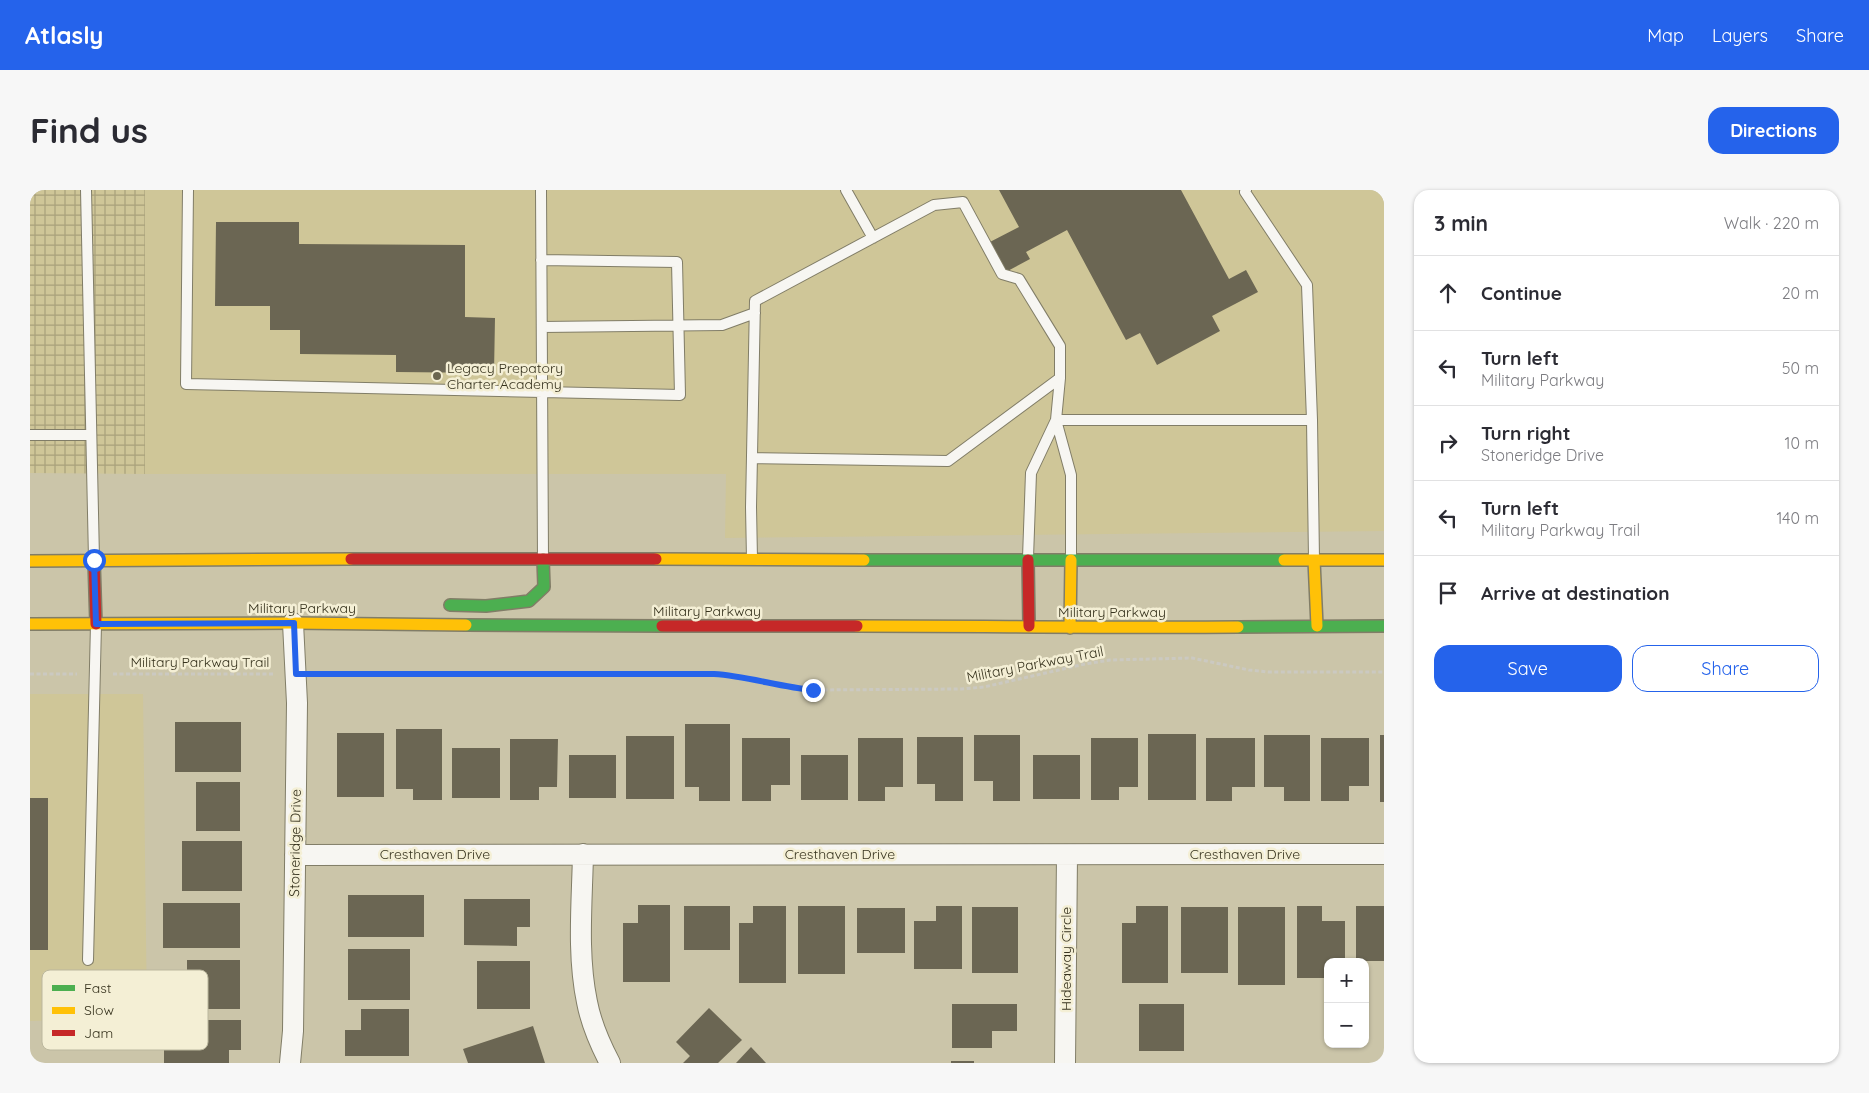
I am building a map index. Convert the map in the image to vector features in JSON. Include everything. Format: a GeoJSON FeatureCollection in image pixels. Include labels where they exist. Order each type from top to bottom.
{"type":"FeatureCollection","features":[{"type":"Feature","properties":{"kind":"main road"},"geometry":{"type":"LineString","coordinates":[[438,605],[486,606],[530,601],[544,588],[543,559]]}},
{"type":"Feature","properties":{"kind":"main road"},"geometry":{"type":"LineString","coordinates":[[30,561],[543,559],[1384,560]]}},
{"type":"Feature","properties":{"kind":"main road"},"geometry":{"type":"LineString","coordinates":[[94,560],[96,624]]}},
{"type":"Feature","properties":{"kind":"main road"},"geometry":{"type":"LineString","coordinates":[[1028,560],[1029,626]]}},
{"type":"Feature","properties":{"kind":"main road"},"geometry":{"type":"LineString","coordinates":[[1070,628],[1071,560]]}},
{"type":"Feature","properties":{"kind":"main road"},"geometry":{"type":"LineString","coordinates":[[1314,560],[1317,626]]}},
{"type":"Feature","properties":{"kind":"main road"},"geometry":{"type":"LineString","coordinates":[[294,623],[327,613]]}},
{"type":"Feature","properties":{"kind":"main road","name":"Military Parkway"},"geometry":{"type":"LineString","coordinates":[[30,624],[294,623],[629,626],[1029,626],[1070,628],[1384,626]]}},
{"type":"Feature","properties":{"kind":"street","name":"Stoneridge Drive"},"geometry":{"type":"LineString","coordinates":[[290,1063],[294,1030],[296,674],[294,623]]}},
{"type":"Feature","properties":{"kind":"street","name":"Cresthaven Drive"},"geometry":{"type":"LineString","coordinates":[[295,854],[1384,854]]}},
{"type":"Feature","properties":{"kind":"street"},"geometry":{"type":"LineString","coordinates":[[583,854],[582,964],[587,1003],[600,1044],[610,1063]]}},
{"type":"Feature","properties":{"kind":"street","name":"Hideaway Circle"},"geometry":{"type":"LineString","coordinates":[[1065,1063],[1067,854]]}},
{"type":"Feature","properties":{"kind":"lane"},"geometry":{"type":"LineString","coordinates":[[86,190],[94,560]]}},
{"type":"Feature","properties":{"kind":"lane"},"geometry":{"type":"LineString","coordinates":[[188,190],[186,384],[680,395],[678,262],[541,260]]}},
{"type":"Feature","properties":{"kind":"lane"},"geometry":{"type":"LineString","coordinates":[[541,190],[543,559]]}},
{"type":"Feature","properties":{"kind":"lane"},"geometry":{"type":"LineString","coordinates":[[846,190],[873,238]]}},
{"type":"Feature","properties":{"kind":"lane"},"geometry":{"type":"LineString","coordinates":[[1246,190],[1245,192],[1307,285],[1312,420],[1314,560]]}},
{"type":"Feature","properties":{"kind":"lane"},"geometry":{"type":"LineString","coordinates":[[752,560],[755,301],[934,205],[963,202],[1002,274],[1019,279],[1060,346],[1060,378],[1056,420],[1031,473],[1028,560]]}},
{"type":"Feature","properties":{"kind":"lane"},"geometry":{"type":"LineString","coordinates":[[542,327],[722,324],[755,313]]}},
{"type":"Feature","properties":{"kind":"lane"},"geometry":{"type":"LineString","coordinates":[[752,458],[948,461],[1060,378]]}},
{"type":"Feature","properties":{"kind":"lane"},"geometry":{"type":"LineString","coordinates":[[1056,420],[1312,420]]}},
{"type":"Feature","properties":{"kind":"lane"},"geometry":{"type":"LineString","coordinates":[[1056,420],[1071,475],[1071,560]]}},
{"type":"Feature","properties":{"kind":"lane"},"geometry":{"type":"LineString","coordinates":[[30,435],[91,435]]}},
{"type":"Feature","properties":{"kind":"lane"},"geometry":{"type":"LineString","coordinates":[[88,960],[96,624]]}},
{"type":"Feature","properties":{"kind":"path","name":"Military Parkway Trail"},"geometry":{"type":"LineString","coordinates":[[30,674],[714,674],[730,675],[789,688],[813,690],[984,687],[1110,660],[1192,658],[1268,672],[1384,672]]}},
{"type":"Feature","properties":{"kind":"shaded area"},"geometry":{"type":"Polygon","coordinates":[[[30,190],[145,190],[145,474],[30,473],[30,190]]]}},
{"type":"Feature","properties":{"kind":"shaded area"},"geometry":{"type":"Polygon","coordinates":[[[145,190],[1384,190],[1384,531],[725,538],[726,474],[145,474],[145,190]]]}},
{"type":"Feature","properties":{"kind":"shaded area"},"geometry":{"type":"Polygon","coordinates":[[[30,694],[143,694],[146,970],[42,970],[42,1021],[30,1021],[30,694]]]}},
{"type":"Feature","properties":{"kind":"building"},"geometry":{"type":"Polygon","coordinates":[[[999,190],[1181,190],[1229,279],[1246,270],[1258,292],[1212,316],[1220,331],[1157,365],[1140,333],[1126,340],[1067,230],[1026,252],[1030,259],[1002,274],[986,244],[1019,227],[999,190]]]}},
{"type":"Feature","properties":{"kind":"building"},"geometry":{"type":"Polygon","coordinates":[[[216,222],[299,222],[299,244],[465,245],[465,317],[495,318],[494,373],[396,372],[396,355],[300,354],[300,330],[270,330],[270,306],[215,306],[216,222]]]}},
{"type":"Feature","properties":{"kind":"building"},"geometry":{"type":"Polygon","coordinates":[[[175,722],[241,722],[241,772],[175,772],[175,722]]]}},
{"type":"Feature","properties":{"kind":"building"},"geometry":{"type":"Polygon","coordinates":[[[685,724],[730,724],[730,801],[699,801],[699,787],[685,787],[685,724]]]}},
{"type":"Feature","properties":{"kind":"building"},"geometry":{"type":"Polygon","coordinates":[[[396,729],[442,729],[442,800],[413,800],[413,789],[396,789],[396,729]]]}},
{"type":"Feature","properties":{"kind":"building"},"geometry":{"type":"Polygon","coordinates":[[[337,733],[384,733],[384,797],[337,797],[337,733]]]}},
{"type":"Feature","properties":{"kind":"building"},"geometry":{"type":"Polygon","coordinates":[[[1148,734],[1196,734],[1196,800],[1148,800],[1148,734]]]}},
{"type":"Feature","properties":{"kind":"building"},"geometry":{"type":"Polygon","coordinates":[[[974,735],[1020,735],[1020,801],[993,801],[993,781],[974,781],[974,735]]]}},
{"type":"Feature","properties":{"kind":"building"},"geometry":{"type":"Polygon","coordinates":[[[1264,735],[1310,735],[1310,801],[1284,801],[1284,787],[1264,787],[1264,735]]]}},
{"type":"Feature","properties":{"kind":"building"},"geometry":{"type":"Polygon","coordinates":[[[1380,735],[1384,735],[1384,802],[1380,802],[1380,735]]]}},
{"type":"Feature","properties":{"kind":"building"},"geometry":{"type":"Polygon","coordinates":[[[626,736],[674,736],[674,799],[626,799],[626,736]]]}},
{"type":"Feature","properties":{"kind":"building"},"geometry":{"type":"Polygon","coordinates":[[[917,737],[963,737],[963,801],[935,801],[935,784],[917,784],[917,737]]]}},
{"type":"Feature","properties":{"kind":"building"},"geometry":{"type":"Polygon","coordinates":[[[742,738],[790,738],[790,785],[771,785],[771,801],[742,801],[742,738]]]}},
{"type":"Feature","properties":{"kind":"building"},"geometry":{"type":"Polygon","coordinates":[[[858,738],[903,738],[903,787],[885,787],[885,801],[858,801],[858,738]]]}},
{"type":"Feature","properties":{"kind":"building"},"geometry":{"type":"Polygon","coordinates":[[[1091,738],[1138,738],[1138,787],[1119,787],[1119,800],[1091,800],[1091,738]]]}},
{"type":"Feature","properties":{"kind":"building"},"geometry":{"type":"Polygon","coordinates":[[[1206,738],[1255,738],[1255,787],[1232,787],[1232,801],[1206,801],[1206,738]]]}},
{"type":"Feature","properties":{"kind":"building"},"geometry":{"type":"Polygon","coordinates":[[[1321,738],[1369,738],[1369,786],[1349,786],[1349,801],[1321,801],[1321,738]]]}},
{"type":"Feature","properties":{"kind":"building"},"geometry":{"type":"Polygon","coordinates":[[[510,739],[558,739],[557,787],[539,787],[539,800],[510,800],[510,739]]]}},
{"type":"Feature","properties":{"kind":"building"},"geometry":{"type":"Polygon","coordinates":[[[452,748],[500,748],[500,798],[452,798],[452,748]]]}},
{"type":"Feature","properties":{"kind":"building"},"geometry":{"type":"Polygon","coordinates":[[[569,755],[616,755],[616,798],[569,798],[569,755]]]}},
{"type":"Feature","properties":{"kind":"building"},"geometry":{"type":"Polygon","coordinates":[[[801,755],[848,755],[848,800],[801,800],[801,755]]]}},
{"type":"Feature","properties":{"kind":"building"},"geometry":{"type":"Polygon","coordinates":[[[1033,755],[1080,755],[1080,799],[1033,799],[1033,755]]]}},
{"type":"Feature","properties":{"kind":"building"},"geometry":{"type":"Polygon","coordinates":[[[196,782],[240,782],[240,831],[196,831],[196,782]]]}},
{"type":"Feature","properties":{"kind":"building"},"geometry":{"type":"Polygon","coordinates":[[[30,798],[48,798],[48,950],[30,950],[30,798]]]}},
{"type":"Feature","properties":{"kind":"building"},"geometry":{"type":"Polygon","coordinates":[[[182,841],[242,841],[242,891],[182,891],[182,841]]]}},
{"type":"Feature","properties":{"kind":"building"},"geometry":{"type":"Polygon","coordinates":[[[348,895],[424,895],[424,937],[348,937],[348,895]]]}},
{"type":"Feature","properties":{"kind":"building"},"geometry":{"type":"Polygon","coordinates":[[[464,899],[530,899],[530,927],[517,927],[517,946],[464,945],[464,899]]]}},
{"type":"Feature","properties":{"kind":"building"},"geometry":{"type":"Polygon","coordinates":[[[163,903],[240,903],[240,948],[163,948],[163,903]]]}},
{"type":"Feature","properties":{"kind":"building"},"geometry":{"type":"Polygon","coordinates":[[[638,905],[670,905],[670,982],[623,982],[623,923],[638,923],[638,905]]]}},
{"type":"Feature","properties":{"kind":"building"},"geometry":{"type":"Polygon","coordinates":[[[684,906],[730,906],[730,950],[684,950],[684,906]]]}},
{"type":"Feature","properties":{"kind":"building"},"geometry":{"type":"Polygon","coordinates":[[[753,906],[786,906],[786,983],[739,983],[739,923],[753,923],[753,906]]]}},
{"type":"Feature","properties":{"kind":"building"},"geometry":{"type":"Polygon","coordinates":[[[798,906],[845,906],[845,974],[798,974],[798,906]]]}},
{"type":"Feature","properties":{"kind":"building"},"geometry":{"type":"Polygon","coordinates":[[[936,906],[962,906],[962,969],[914,969],[914,921],[936,921],[936,906]]]}},
{"type":"Feature","properties":{"kind":"building"},"geometry":{"type":"Polygon","coordinates":[[[1136,906],[1168,906],[1168,983],[1122,983],[1122,923],[1136,923],[1136,906]]]}},
{"type":"Feature","properties":{"kind":"building"},"geometry":{"type":"Polygon","coordinates":[[[1297,906],[1322,906],[1322,921],[1345,921],[1345,958],[1324,958],[1324,978],[1297,978],[1297,906]]]}},
{"type":"Feature","properties":{"kind":"building"},"geometry":{"type":"Polygon","coordinates":[[[1356,906],[1384,906],[1384,961],[1369,961],[1369,958],[1356,958],[1356,906]]]}},
{"type":"Feature","properties":{"kind":"building"},"geometry":{"type":"Polygon","coordinates":[[[972,907],[1018,907],[1018,973],[972,973],[972,907]]]}},
{"type":"Feature","properties":{"kind":"building"},"geometry":{"type":"Polygon","coordinates":[[[1181,907],[1228,907],[1228,973],[1181,973],[1181,907]]]}},
{"type":"Feature","properties":{"kind":"building"},"geometry":{"type":"Polygon","coordinates":[[[1238,907],[1285,907],[1285,985],[1238,985],[1238,907]]]}},
{"type":"Feature","properties":{"kind":"building"},"geometry":{"type":"Polygon","coordinates":[[[857,908],[905,908],[905,953],[857,953],[857,908]]]}},
{"type":"Feature","properties":{"kind":"building"},"geometry":{"type":"Polygon","coordinates":[[[348,949],[410,949],[410,1000],[348,1000],[348,949]]]}},
{"type":"Feature","properties":{"kind":"building"},"geometry":{"type":"Polygon","coordinates":[[[187,960],[240,960],[240,1009],[208,1009],[208,970],[187,970],[187,960]]]}},
{"type":"Feature","properties":{"kind":"building"},"geometry":{"type":"Polygon","coordinates":[[[477,961],[530,961],[530,1009],[477,1009],[477,961]]]}},
{"type":"Feature","properties":{"kind":"building"},"geometry":{"type":"Polygon","coordinates":[[[952,1004],[1017,1004],[1017,1031],[992,1031],[992,1048],[952,1048],[952,1004]]]}},
{"type":"Feature","properties":{"kind":"building"},"geometry":{"type":"Polygon","coordinates":[[[1139,1004],[1184,1004],[1184,1051],[1139,1051],[1139,1004]]]}},
{"type":"Feature","properties":{"kind":"building"},"geometry":{"type":"Polygon","coordinates":[[[709,1008],[742,1040],[718,1063],[683,1063],[690,1056],[676,1042],[709,1008]]]}},
{"type":"Feature","properties":{"kind":"building"},"geometry":{"type":"Polygon","coordinates":[[[361,1009],[409,1009],[409,1056],[345,1056],[345,1030],[361,1030],[361,1009]]]}},
{"type":"Feature","properties":{"kind":"building"},"geometry":{"type":"Polygon","coordinates":[[[208,1020],[241,1020],[241,1050],[229,1050],[229,1063],[164,1063],[164,1050],[208,1050],[208,1020]]]}},
{"type":"Feature","properties":{"kind":"building"},"geometry":{"type":"Polygon","coordinates":[[[533,1026],[545,1063],[468,1063],[463,1049],[533,1026]]]}},
{"type":"Feature","properties":{"kind":"building"},"geometry":{"type":"Polygon","coordinates":[[[751,1047],[766,1063],[736,1063],[751,1047]]]}},
{"type":"Feature","properties":{"kind":"building"},"geometry":{"type":"Polygon","coordinates":[[[951,1061],[974,1061],[974,1063],[951,1063],[951,1061]]]}},
{"type":"Feature","properties":{"kind":"traffic: fast"},"geometry":{"type":"LineString","coordinates":[[450,605],[486,606],[529,601],[544,587],[543,559]]}},
{"type":"Feature","properties":{"kind":"traffic: fast"},"geometry":{"type":"LineString","coordinates":[[864,560],[1284,560]]}},
{"type":"Feature","properties":{"kind":"traffic: fast"},"geometry":{"type":"LineString","coordinates":[[466,625],[662,626]]}},
{"type":"Feature","properties":{"kind":"traffic: fast"},"geometry":{"type":"LineString","coordinates":[[1238,627],[1384,626]]}},
{"type":"Feature","properties":{"kind":"traffic: slow"},"geometry":{"type":"LineString","coordinates":[[30,561],[351,559]]}},
{"type":"Feature","properties":{"kind":"traffic: slow"},"geometry":{"type":"LineString","coordinates":[[656,559],[864,560]]}},
{"type":"Feature","properties":{"kind":"traffic: slow"},"geometry":{"type":"LineString","coordinates":[[1070,628],[1071,560]]}},
{"type":"Feature","properties":{"kind":"traffic: slow"},"geometry":{"type":"LineString","coordinates":[[1284,560],[1384,560]]}},
{"type":"Feature","properties":{"kind":"traffic: slow"},"geometry":{"type":"LineString","coordinates":[[1314,560],[1317,626]]}},
{"type":"Feature","properties":{"kind":"traffic: slow"},"geometry":{"type":"LineString","coordinates":[[30,624],[293,623],[466,625]]}},
{"type":"Feature","properties":{"kind":"traffic: slow"},"geometry":{"type":"LineString","coordinates":[[857,626],[1238,627]]}},
{"type":"Feature","properties":{"kind":"traffic: jam"},"geometry":{"type":"LineString","coordinates":[[351,559],[656,559]]}},
{"type":"Feature","properties":{"kind":"traffic: jam"},"geometry":{"type":"LineString","coordinates":[[94,560],[96,624]]}},
{"type":"Feature","properties":{"kind":"traffic: jam"},"geometry":{"type":"LineString","coordinates":[[1028,560],[1029,626]]}},
{"type":"Feature","properties":{"kind":"traffic: jam"},"geometry":{"type":"LineString","coordinates":[[662,626],[857,626]]}},
{"type":"Feature","properties":{"kind":"place","name":"Legacy Prepatory Charter Academy"},"geometry":{"type":"Point","coordinates":[437,376]}},
{"type":"Feature","properties":{"kind":"route"},"geometry":{"type":"LineString","coordinates":[[94,560],[96,624],[294,623],[296,674],[714,674],[730,675],[789,688],[813,690]]}}]}
